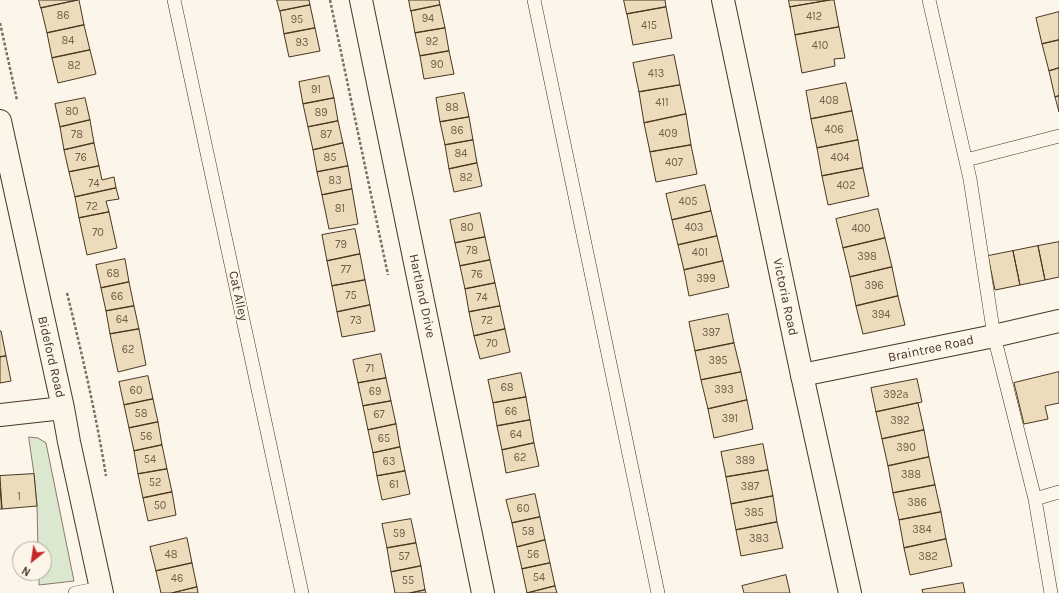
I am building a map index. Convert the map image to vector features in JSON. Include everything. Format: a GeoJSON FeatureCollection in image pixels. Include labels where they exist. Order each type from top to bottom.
{"type":"FeatureCollection","features":[{"type":"Feature","properties":{"kind":"street","name":"Hartland Drive"},"geometry":{"type":"LineString","coordinates":[[361,0],[483,593]]}},
{"type":"Feature","properties":{"kind":"street","name":"Victoria Road"},"geometry":{"type":"LineString","coordinates":[[723,0],[802,375],[850,593]]}},
{"type":"Feature","properties":{"kind":"street","name":"Bideford Road"},"geometry":{"type":"LineString","coordinates":[[0,121],[63,408],[101,591]]}},
{"type":"Feature","properties":{"kind":"street","name":"Braintree Road"},"geometry":{"type":"LineString","coordinates":[[802,375],[994,336],[1059,321]]}},
{"type":"Feature","properties":{"kind":"street"},"geometry":{"type":"LineString","coordinates":[[0,415],[63,408]]}},
{"type":"Feature","properties":{"kind":"lane","name":"Cat Alley"},"geometry":{"type":"LineString","coordinates":[[174,0],[302,593]]}},
{"type":"Feature","properties":{"kind":"lane"},"geometry":{"type":"LineString","coordinates":[[534,0],[658,593]]}},
{"type":"Feature","properties":{"kind":"lane"},"geometry":{"type":"LineString","coordinates":[[929,0],[970,179],[994,336],[1035,499],[1051,593]]}},
{"type":"Feature","properties":{"kind":"lane"},"geometry":{"type":"LineString","coordinates":[[966,160],[1059,136]]}},
{"type":"Feature","properties":{"kind":"lane"},"geometry":{"type":"LineString","coordinates":[[1035,499],[1059,492]]}},
{"type":"Feature","properties":{"kind":"lane"},"geometry":{"type":"LineString","coordinates":[[75,593],[101,591]]}},
{"type":"Feature","properties":{"kind":"green space"},"geometry":{"type":"Polygon","coordinates":[[[29,437],[38,438],[46,443],[74,581],[39,585],[39,581],[52,581],[52,541],[38,541],[34,474],[29,437]]]}},
{"type":"Feature","properties":{"kind":"building"},"geometry":{"type":"Polygon","coordinates":[[[39,0],[78,0],[41,8],[39,0]]]}},
{"type":"Feature","properties":{"kind":"building"},"geometry":{"type":"Polygon","coordinates":[[[79,0],[84,25],[47,33],[41,8],[79,0]]]}},
{"type":"Feature","properties":{"kind":"building"},"geometry":{"type":"Polygon","coordinates":[[[277,0],[309,0],[310,5],[280,11],[277,0]]]}},
{"type":"Feature","properties":{"kind":"building"},"geometry":{"type":"Polygon","coordinates":[[[409,0],[439,0],[440,5],[411,11],[409,0]]]}},
{"type":"Feature","properties":{"kind":"building"},"geometry":{"type":"Polygon","coordinates":[[[624,0],[665,0],[666,7],[627,14],[624,0]]]}},
{"type":"Feature","properties":{"kind":"building"},"geometry":{"type":"Polygon","coordinates":[[[789,0],[830,0],[790,7],[789,0]]]}},
{"type":"Feature","properties":{"kind":"building"},"geometry":{"type":"Polygon","coordinates":[[[834,0],[839,27],[795,35],[790,7],[834,0]]]}},
{"type":"Feature","properties":{"kind":"building"},"geometry":{"type":"Polygon","coordinates":[[[310,5],[315,28],[284,34],[280,11],[310,5]]]}},
{"type":"Feature","properties":{"kind":"building"},"geometry":{"type":"Polygon","coordinates":[[[440,5],[445,28],[415,33],[411,11],[440,5]]]}},
{"type":"Feature","properties":{"kind":"building"},"geometry":{"type":"Polygon","coordinates":[[[666,7],[672,38],[633,45],[627,14],[666,7]]]}},
{"type":"Feature","properties":{"kind":"building"},"geometry":{"type":"Polygon","coordinates":[[[1059,12],[1059,40],[1042,44],[1036,18],[1059,12]]]}},
{"type":"Feature","properties":{"kind":"building"},"geometry":{"type":"Polygon","coordinates":[[[84,25],[90,50],[52,58],[47,33],[84,25]]]}},
{"type":"Feature","properties":{"kind":"building"},"geometry":{"type":"Polygon","coordinates":[[[839,27],[845,58],[834,59],[835,66],[802,73],[795,35],[839,27]]]}},
{"type":"Feature","properties":{"kind":"building"},"geometry":{"type":"Polygon","coordinates":[[[315,28],[320,51],[289,57],[284,34],[315,28]]]}},
{"type":"Feature","properties":{"kind":"building"},"geometry":{"type":"Polygon","coordinates":[[[445,28],[449,51],[420,56],[415,33],[445,28]]]}},
{"type":"Feature","properties":{"kind":"building"},"geometry":{"type":"Polygon","coordinates":[[[1059,40],[1059,68],[1049,71],[1042,44],[1059,40]]]}},
{"type":"Feature","properties":{"kind":"building"},"geometry":{"type":"Polygon","coordinates":[[[90,50],[96,74],[58,83],[52,58],[90,50]]]}},
{"type":"Feature","properties":{"kind":"building"},"geometry":{"type":"Polygon","coordinates":[[[449,51],[454,74],[424,79],[420,56],[449,51]]]}},
{"type":"Feature","properties":{"kind":"building"},"geometry":{"type":"Polygon","coordinates":[[[674,55],[680,85],[639,92],[633,63],[674,55]]]}},
{"type":"Feature","properties":{"kind":"building"},"geometry":{"type":"Polygon","coordinates":[[[1059,68],[1059,96],[1055,97],[1049,71],[1059,68]]]}},
{"type":"Feature","properties":{"kind":"building"},"geometry":{"type":"Polygon","coordinates":[[[329,76],[334,98],[303,104],[299,82],[329,76]]]}},
{"type":"Feature","properties":{"kind":"building"},"geometry":{"type":"Polygon","coordinates":[[[846,83],[852,111],[811,119],[806,91],[846,83]]]}},
{"type":"Feature","properties":{"kind":"building"},"geometry":{"type":"Polygon","coordinates":[[[680,85],[686,114],[644,123],[639,92],[680,85]]]}},
{"type":"Feature","properties":{"kind":"building"},"geometry":{"type":"Polygon","coordinates":[[[464,93],[469,117],[440,122],[436,98],[464,93]]]}},
{"type":"Feature","properties":{"kind":"building"},"geometry":{"type":"Polygon","coordinates":[[[1059,96],[1059,112],[1055,97],[1059,96]]]}},
{"type":"Feature","properties":{"kind":"building"},"geometry":{"type":"Polygon","coordinates":[[[85,98],[90,120],[60,127],[55,104],[85,98]]]}},
{"type":"Feature","properties":{"kind":"building"},"geometry":{"type":"Polygon","coordinates":[[[334,98],[338,121],[308,127],[303,104],[334,98]]]}},
{"type":"Feature","properties":{"kind":"building"},"geometry":{"type":"Polygon","coordinates":[[[852,111],[858,140],[817,148],[811,119],[852,111]]]}},
{"type":"Feature","properties":{"kind":"building"},"geometry":{"type":"Polygon","coordinates":[[[686,114],[691,145],[650,152],[644,123],[686,114]]]}},
{"type":"Feature","properties":{"kind":"building"},"geometry":{"type":"Polygon","coordinates":[[[469,117],[473,140],[445,145],[440,122],[469,117]]]}},
{"type":"Feature","properties":{"kind":"building"},"geometry":{"type":"Polygon","coordinates":[[[90,120],[94,143],[64,150],[60,127],[90,120]]]}},
{"type":"Feature","properties":{"kind":"building"},"geometry":{"type":"Polygon","coordinates":[[[338,121],[343,143],[313,150],[308,127],[338,121]]]}},
{"type":"Feature","properties":{"kind":"building"},"geometry":{"type":"Polygon","coordinates":[[[473,140],[477,163],[449,169],[445,145],[473,140]]]}},
{"type":"Feature","properties":{"kind":"building"},"geometry":{"type":"Polygon","coordinates":[[[858,140],[863,168],[822,176],[817,148],[858,140]]]}},
{"type":"Feature","properties":{"kind":"building"},"geometry":{"type":"Polygon","coordinates":[[[94,143],[99,166],[69,172],[64,150],[94,143]]]}},
{"type":"Feature","properties":{"kind":"building"},"geometry":{"type":"Polygon","coordinates":[[[343,143],[348,166],[317,172],[313,150],[343,143]]]}},
{"type":"Feature","properties":{"kind":"building"},"geometry":{"type":"Polygon","coordinates":[[[691,145],[697,174],[656,182],[650,152],[691,145]]]}},
{"type":"Feature","properties":{"kind":"building"},"geometry":{"type":"Polygon","coordinates":[[[477,163],[482,186],[454,192],[449,169],[477,163]]]}},
{"type":"Feature","properties":{"kind":"building"},"geometry":{"type":"Polygon","coordinates":[[[99,166],[102,180],[114,177],[116,188],[75,197],[69,172],[99,166]]]}},
{"type":"Feature","properties":{"kind":"building"},"geometry":{"type":"Polygon","coordinates":[[[348,166],[352,189],[322,195],[317,172],[348,166]]]}},
{"type":"Feature","properties":{"kind":"building"},"geometry":{"type":"Polygon","coordinates":[[[863,168],[869,196],[828,205],[822,176],[863,168]]]}},
{"type":"Feature","properties":{"kind":"building"},"geometry":{"type":"Polygon","coordinates":[[[705,185],[711,211],[672,220],[666,194],[705,185]]]}},
{"type":"Feature","properties":{"kind":"building"},"geometry":{"type":"Polygon","coordinates":[[[116,188],[119,199],[106,201],[109,212],[79,218],[75,197],[116,188]]]}},
{"type":"Feature","properties":{"kind":"building"},"geometry":{"type":"Polygon","coordinates":[[[352,189],[358,224],[329,229],[322,195],[352,189]]]}},
{"type":"Feature","properties":{"kind":"building"},"geometry":{"type":"Polygon","coordinates":[[[878,209],[885,238],[843,248],[836,219],[878,209]]]}},
{"type":"Feature","properties":{"kind":"building"},"geometry":{"type":"Polygon","coordinates":[[[711,211],[717,236],[678,245],[672,220],[711,211]]]}},
{"type":"Feature","properties":{"kind":"building"},"geometry":{"type":"Polygon","coordinates":[[[109,212],[117,248],[87,255],[79,218],[109,212]]]}},
{"type":"Feature","properties":{"kind":"building"},"geometry":{"type":"Polygon","coordinates":[[[480,213],[485,237],[455,243],[450,220],[480,213]]]}},
{"type":"Feature","properties":{"kind":"building"},"geometry":{"type":"Polygon","coordinates":[[[355,229],[360,254],[327,261],[322,235],[355,229]]]}},
{"type":"Feature","properties":{"kind":"building"},"geometry":{"type":"Polygon","coordinates":[[[717,236],[723,261],[684,270],[678,245],[717,236]]]}},
{"type":"Feature","properties":{"kind":"building"},"geometry":{"type":"Polygon","coordinates":[[[485,237],[490,260],[460,266],[455,243],[485,237]]]}},
{"type":"Feature","properties":{"kind":"building"},"geometry":{"type":"Polygon","coordinates":[[[885,238],[892,267],[850,277],[843,248],[885,238]]]}},
{"type":"Feature","properties":{"kind":"building"},"geometry":{"type":"Polygon","coordinates":[[[1059,242],[1059,277],[1045,280],[1038,246],[1059,242]]]}},
{"type":"Feature","properties":{"kind":"building"},"geometry":{"type":"Polygon","coordinates":[[[1038,246],[1045,280],[1020,285],[1013,251],[1038,246]]]}},
{"type":"Feature","properties":{"kind":"building"},"geometry":{"type":"Polygon","coordinates":[[[1013,251],[1020,285],[995,290],[988,256],[1013,251]]]}},
{"type":"Feature","properties":{"kind":"building"},"geometry":{"type":"Polygon","coordinates":[[[360,254],[365,280],[332,286],[327,261],[360,254]]]}},
{"type":"Feature","properties":{"kind":"building"},"geometry":{"type":"Polygon","coordinates":[[[125,259],[129,282],[101,288],[96,265],[125,259]]]}},
{"type":"Feature","properties":{"kind":"building"},"geometry":{"type":"Polygon","coordinates":[[[490,260],[495,283],[465,289],[460,266],[490,260]]]}},
{"type":"Feature","properties":{"kind":"building"},"geometry":{"type":"Polygon","coordinates":[[[723,261],[729,287],[689,296],[684,270],[723,261]]]}},
{"type":"Feature","properties":{"kind":"building"},"geometry":{"type":"Polygon","coordinates":[[[892,267],[898,296],[856,306],[850,277],[892,267]]]}},
{"type":"Feature","properties":{"kind":"building"},"geometry":{"type":"Polygon","coordinates":[[[365,280],[370,305],[337,312],[332,286],[365,280]]]}},
{"type":"Feature","properties":{"kind":"building"},"geometry":{"type":"Polygon","coordinates":[[[129,282],[134,306],[106,311],[101,288],[129,282]]]}},
{"type":"Feature","properties":{"kind":"building"},"geometry":{"type":"Polygon","coordinates":[[[495,283],[500,306],[469,312],[465,289],[495,283]]]}},
{"type":"Feature","properties":{"kind":"building"},"geometry":{"type":"Polygon","coordinates":[[[898,296],[905,325],[863,334],[856,306],[898,296]]]}},
{"type":"Feature","properties":{"kind":"building"},"geometry":{"type":"Polygon","coordinates":[[[370,305],[375,331],[342,337],[337,312],[370,305]]]}},
{"type":"Feature","properties":{"kind":"building"},"geometry":{"type":"Polygon","coordinates":[[[134,306],[139,329],[110,334],[106,311],[134,306]]]}},
{"type":"Feature","properties":{"kind":"building"},"geometry":{"type":"Polygon","coordinates":[[[500,306],[505,329],[474,336],[469,312],[500,306]]]}},
{"type":"Feature","properties":{"kind":"building"},"geometry":{"type":"Polygon","coordinates":[[[728,314],[734,343],[695,351],[689,322],[728,314]]]}},
{"type":"Feature","properties":{"kind":"building"},"geometry":{"type":"Polygon","coordinates":[[[139,329],[146,365],[118,372],[110,334],[139,329]]]}},
{"type":"Feature","properties":{"kind":"building"},"geometry":{"type":"Polygon","coordinates":[[[505,329],[510,352],[480,359],[474,336],[505,329]]]}},
{"type":"Feature","properties":{"kind":"building"},"geometry":{"type":"Polygon","coordinates":[[[0,331],[6,356],[0,357],[0,331]]]}},
{"type":"Feature","properties":{"kind":"building"},"geometry":{"type":"Polygon","coordinates":[[[734,343],[741,372],[701,380],[695,351],[734,343]]]}},
{"type":"Feature","properties":{"kind":"building"},"geometry":{"type":"Polygon","coordinates":[[[381,354],[386,378],[358,383],[353,360],[381,354]]]}},
{"type":"Feature","properties":{"kind":"building"},"geometry":{"type":"Polygon","coordinates":[[[6,356],[11,381],[0,383],[0,357],[6,356]]]}},
{"type":"Feature","properties":{"kind":"building"},"geometry":{"type":"Polygon","coordinates":[[[741,372],[747,400],[708,409],[701,380],[741,372]]]}},
{"type":"Feature","properties":{"kind":"building"},"geometry":{"type":"Polygon","coordinates":[[[1059,372],[1059,403],[1045,406],[1048,419],[1024,424],[1014,383],[1059,372]]]}},
{"type":"Feature","properties":{"kind":"building"},"geometry":{"type":"Polygon","coordinates":[[[521,373],[526,397],[493,403],[488,380],[521,373]]]}},
{"type":"Feature","properties":{"kind":"building"},"geometry":{"type":"Polygon","coordinates":[[[148,376],[153,399],[124,405],[119,382],[148,376]]]}},
{"type":"Feature","properties":{"kind":"building"},"geometry":{"type":"Polygon","coordinates":[[[386,378],[391,401],[363,406],[358,383],[386,378]]]}},
{"type":"Feature","properties":{"kind":"building"},"geometry":{"type":"Polygon","coordinates":[[[917,379],[922,402],[876,412],[871,388],[917,379]]]}},
{"type":"Feature","properties":{"kind":"building"},"geometry":{"type":"Polygon","coordinates":[[[526,397],[530,420],[497,426],[493,403],[526,397]]]}},
{"type":"Feature","properties":{"kind":"building"},"geometry":{"type":"Polygon","coordinates":[[[153,399],[158,422],[129,428],[124,405],[153,399]]]}},
{"type":"Feature","properties":{"kind":"building"},"geometry":{"type":"Polygon","coordinates":[[[747,400],[753,429],[714,438],[708,409],[747,400]]]}},
{"type":"Feature","properties":{"kind":"building"},"geometry":{"type":"Polygon","coordinates":[[[391,401],[396,424],[368,430],[363,406],[391,401]]]}},
{"type":"Feature","properties":{"kind":"building"},"geometry":{"type":"Polygon","coordinates":[[[918,403],[924,430],[882,439],[876,412],[918,403]]]}},
{"type":"Feature","properties":{"kind":"building"},"geometry":{"type":"Polygon","coordinates":[[[530,420],[534,443],[502,450],[497,426],[530,420]]]}},
{"type":"Feature","properties":{"kind":"building"},"geometry":{"type":"Polygon","coordinates":[[[158,422],[162,445],[134,451],[129,428],[158,422]]]}},
{"type":"Feature","properties":{"kind":"building"},"geometry":{"type":"Polygon","coordinates":[[[396,424],[400,447],[373,453],[368,430],[396,424]]]}},
{"type":"Feature","properties":{"kind":"building"},"geometry":{"type":"Polygon","coordinates":[[[924,430],[929,457],[888,466],[882,439],[924,430]]]}},
{"type":"Feature","properties":{"kind":"building"},"geometry":{"type":"Polygon","coordinates":[[[534,443],[539,466],[506,473],[502,450],[534,443]]]}},
{"type":"Feature","properties":{"kind":"building"},"geometry":{"type":"Polygon","coordinates":[[[763,444],[768,470],[726,477],[721,452],[763,444]]]}},
{"type":"Feature","properties":{"kind":"building"},"geometry":{"type":"Polygon","coordinates":[[[162,445],[167,469],[138,474],[134,451],[162,445]]]}},
{"type":"Feature","properties":{"kind":"building"},"geometry":{"type":"Polygon","coordinates":[[[400,447],[405,471],[377,476],[373,453],[400,447]]]}},
{"type":"Feature","properties":{"kind":"building"},"geometry":{"type":"Polygon","coordinates":[[[929,457],[935,485],[893,493],[888,466],[929,457]]]}},
{"type":"Feature","properties":{"kind":"building"},"geometry":{"type":"Polygon","coordinates":[[[167,469],[172,492],[143,498],[138,474],[167,469]]]}},
{"type":"Feature","properties":{"kind":"building"},"geometry":{"type":"Polygon","coordinates":[[[768,470],[773,496],[731,504],[726,477],[768,470]]]}},
{"type":"Feature","properties":{"kind":"building"},"geometry":{"type":"Polygon","coordinates":[[[405,471],[410,494],[382,500],[377,476],[405,471]]]}},
{"type":"Feature","properties":{"kind":"building"},"geometry":{"type":"Polygon","coordinates":[[[34,474],[37,506],[2,509],[0,476],[34,474]]]}},
{"type":"Feature","properties":{"kind":"building"},"geometry":{"type":"Polygon","coordinates":[[[935,485],[941,512],[899,520],[893,493],[935,485]]]}},
{"type":"Feature","properties":{"kind":"building"},"geometry":{"type":"Polygon","coordinates":[[[0,488],[2,509],[0,509],[0,488]]]}},
{"type":"Feature","properties":{"kind":"building"},"geometry":{"type":"Polygon","coordinates":[[[172,492],[176,515],[148,521],[143,498],[172,492]]]}},
{"type":"Feature","properties":{"kind":"building"},"geometry":{"type":"Polygon","coordinates":[[[535,494],[540,517],[512,523],[506,500],[535,494]]]}},
{"type":"Feature","properties":{"kind":"building"},"geometry":{"type":"Polygon","coordinates":[[[773,496],[777,522],[736,530],[731,504],[773,496]]]}},
{"type":"Feature","properties":{"kind":"building"},"geometry":{"type":"Polygon","coordinates":[[[941,512],[946,539],[904,548],[899,520],[941,512]]]}},
{"type":"Feature","properties":{"kind":"building"},"geometry":{"type":"Polygon","coordinates":[[[540,517],[545,540],[517,547],[512,523],[540,517]]]}},
{"type":"Feature","properties":{"kind":"building"},"geometry":{"type":"Polygon","coordinates":[[[411,519],[416,543],[387,548],[382,524],[411,519]]]}},
{"type":"Feature","properties":{"kind":"building"},"geometry":{"type":"Polygon","coordinates":[[[777,522],[783,548],[741,556],[736,530],[777,522]]]}},
{"type":"Feature","properties":{"kind":"building"},"geometry":{"type":"Polygon","coordinates":[[[187,538],[192,563],[156,571],[150,547],[187,538]]]}},
{"type":"Feature","properties":{"kind":"building"},"geometry":{"type":"Polygon","coordinates":[[[946,539],[952,566],[910,575],[904,548],[946,539]]]}},
{"type":"Feature","properties":{"kind":"building"},"geometry":{"type":"Polygon","coordinates":[[[545,540],[550,563],[522,569],[517,547],[545,540]]]}},
{"type":"Feature","properties":{"kind":"building"},"geometry":{"type":"Polygon","coordinates":[[[416,543],[421,566],[391,572],[387,548],[416,543]]]}},
{"type":"Feature","properties":{"kind":"building"},"geometry":{"type":"Polygon","coordinates":[[[192,563],[197,587],[172,593],[161,593],[156,571],[192,563]]]}},
{"type":"Feature","properties":{"kind":"building"},"geometry":{"type":"Polygon","coordinates":[[[550,563],[555,586],[527,593],[522,569],[550,563]]]}},
{"type":"Feature","properties":{"kind":"building"},"geometry":{"type":"Polygon","coordinates":[[[421,566],[425,590],[410,593],[395,593],[391,572],[421,566]]]}},
{"type":"Feature","properties":{"kind":"building"},"geometry":{"type":"Polygon","coordinates":[[[786,575],[790,593],[744,593],[742,586],[786,575]]]}},
{"type":"Feature","properties":{"kind":"building"},"geometry":{"type":"Polygon","coordinates":[[[963,583],[965,593],[923,593],[922,590],[963,583]]]}},
{"type":"Feature","properties":{"kind":"building"},"geometry":{"type":"Polygon","coordinates":[[[555,586],[557,593],[527,593],[555,586]]]}},
{"type":"Feature","properties":{"kind":"building"},"geometry":{"type":"Polygon","coordinates":[[[197,587],[198,593],[172,593],[197,587]]]}},
{"type":"Feature","properties":{"kind":"building"},"geometry":{"type":"Polygon","coordinates":[[[425,590],[426,593],[410,593],[425,590]]]}}]}
